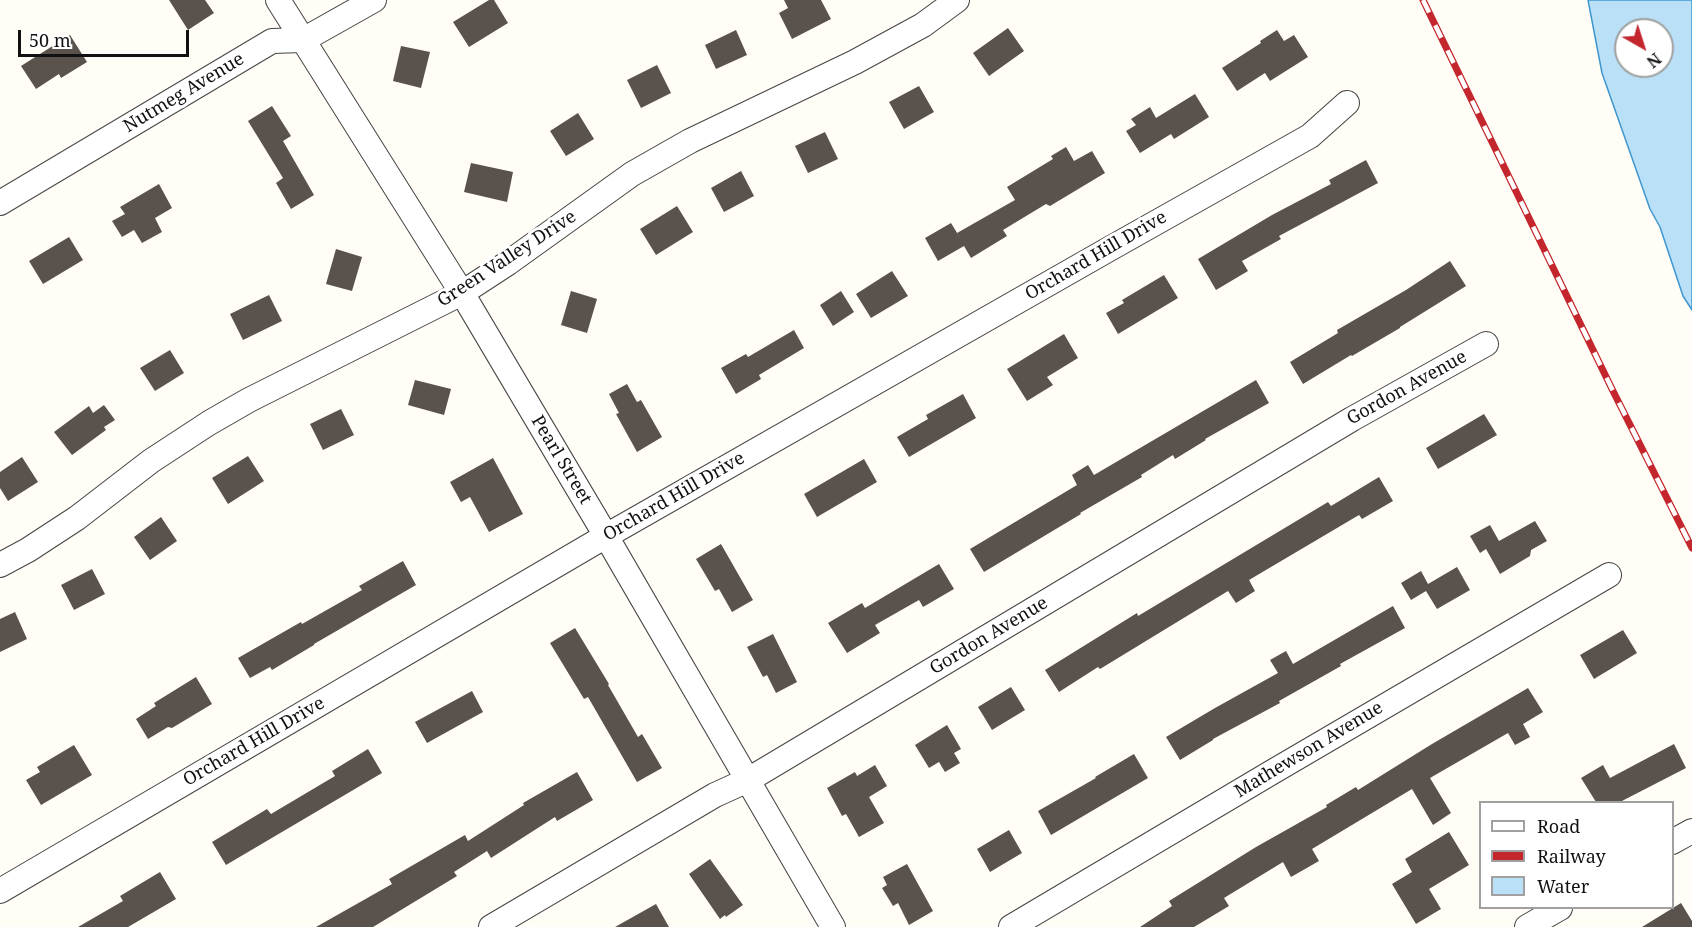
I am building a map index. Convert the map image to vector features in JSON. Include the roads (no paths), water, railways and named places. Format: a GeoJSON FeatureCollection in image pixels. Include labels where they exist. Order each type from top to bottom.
{"type":"FeatureCollection","features":[{"type":"Feature","properties":{"kind":"street","name":"Pearl Street"},"geometry":{"type":"LineString","coordinates":[[278,0],[462,294],[606,536],[833,927]]}},
{"type":"Feature","properties":{"kind":"street","name":"Nutmeg Avenue"},"geometry":{"type":"LineString","coordinates":[[0,203],[272,41],[303,40],[374,0]]}},
{"type":"Feature","properties":{"kind":"street","name":"Green Valley Drive"},"geometry":{"type":"LineString","coordinates":[[0,565],[77,518],[151,461],[209,423],[249,400],[462,294],[633,174],[690,141],[855,62],[923,25],[957,0]]}},
{"type":"Feature","properties":{"kind":"street","name":"Orchard Hill Drive"},"geometry":{"type":"LineString","coordinates":[[0,891],[606,536],[1310,136],[1347,103]]}},
{"type":"Feature","properties":{"kind":"street","name":"Gordon Avenue"},"geometry":{"type":"LineString","coordinates":[[491,927],[715,795],[748,780],[1352,419],[1486,344]]}},
{"type":"Feature","properties":{"kind":"street","name":"Mathewson Avenue"},"geometry":{"type":"LineString","coordinates":[[1011,927],[1609,575]]}},
{"type":"Feature","properties":{"kind":"street"},"geometry":{"type":"LineString","coordinates":[[1674,841],[1692,831]]}},
{"type":"Feature","properties":{"kind":"street"},"geometry":{"type":"LineString","coordinates":[[1527,927],[1558,909]]}},
{"type":"Feature","properties":{"kind":"water"},"geometry":{"type":"Polygon","coordinates":[[[1588,0],[1692,0],[1692,310],[1683,296],[1660,227],[1650,209],[1602,73],[1588,0]]]}},
{"type":"Feature","properties":{"kind":"railway"},"geometry":{"type":"LineString","coordinates":[[1423,0],[1692,548]]}}]}
